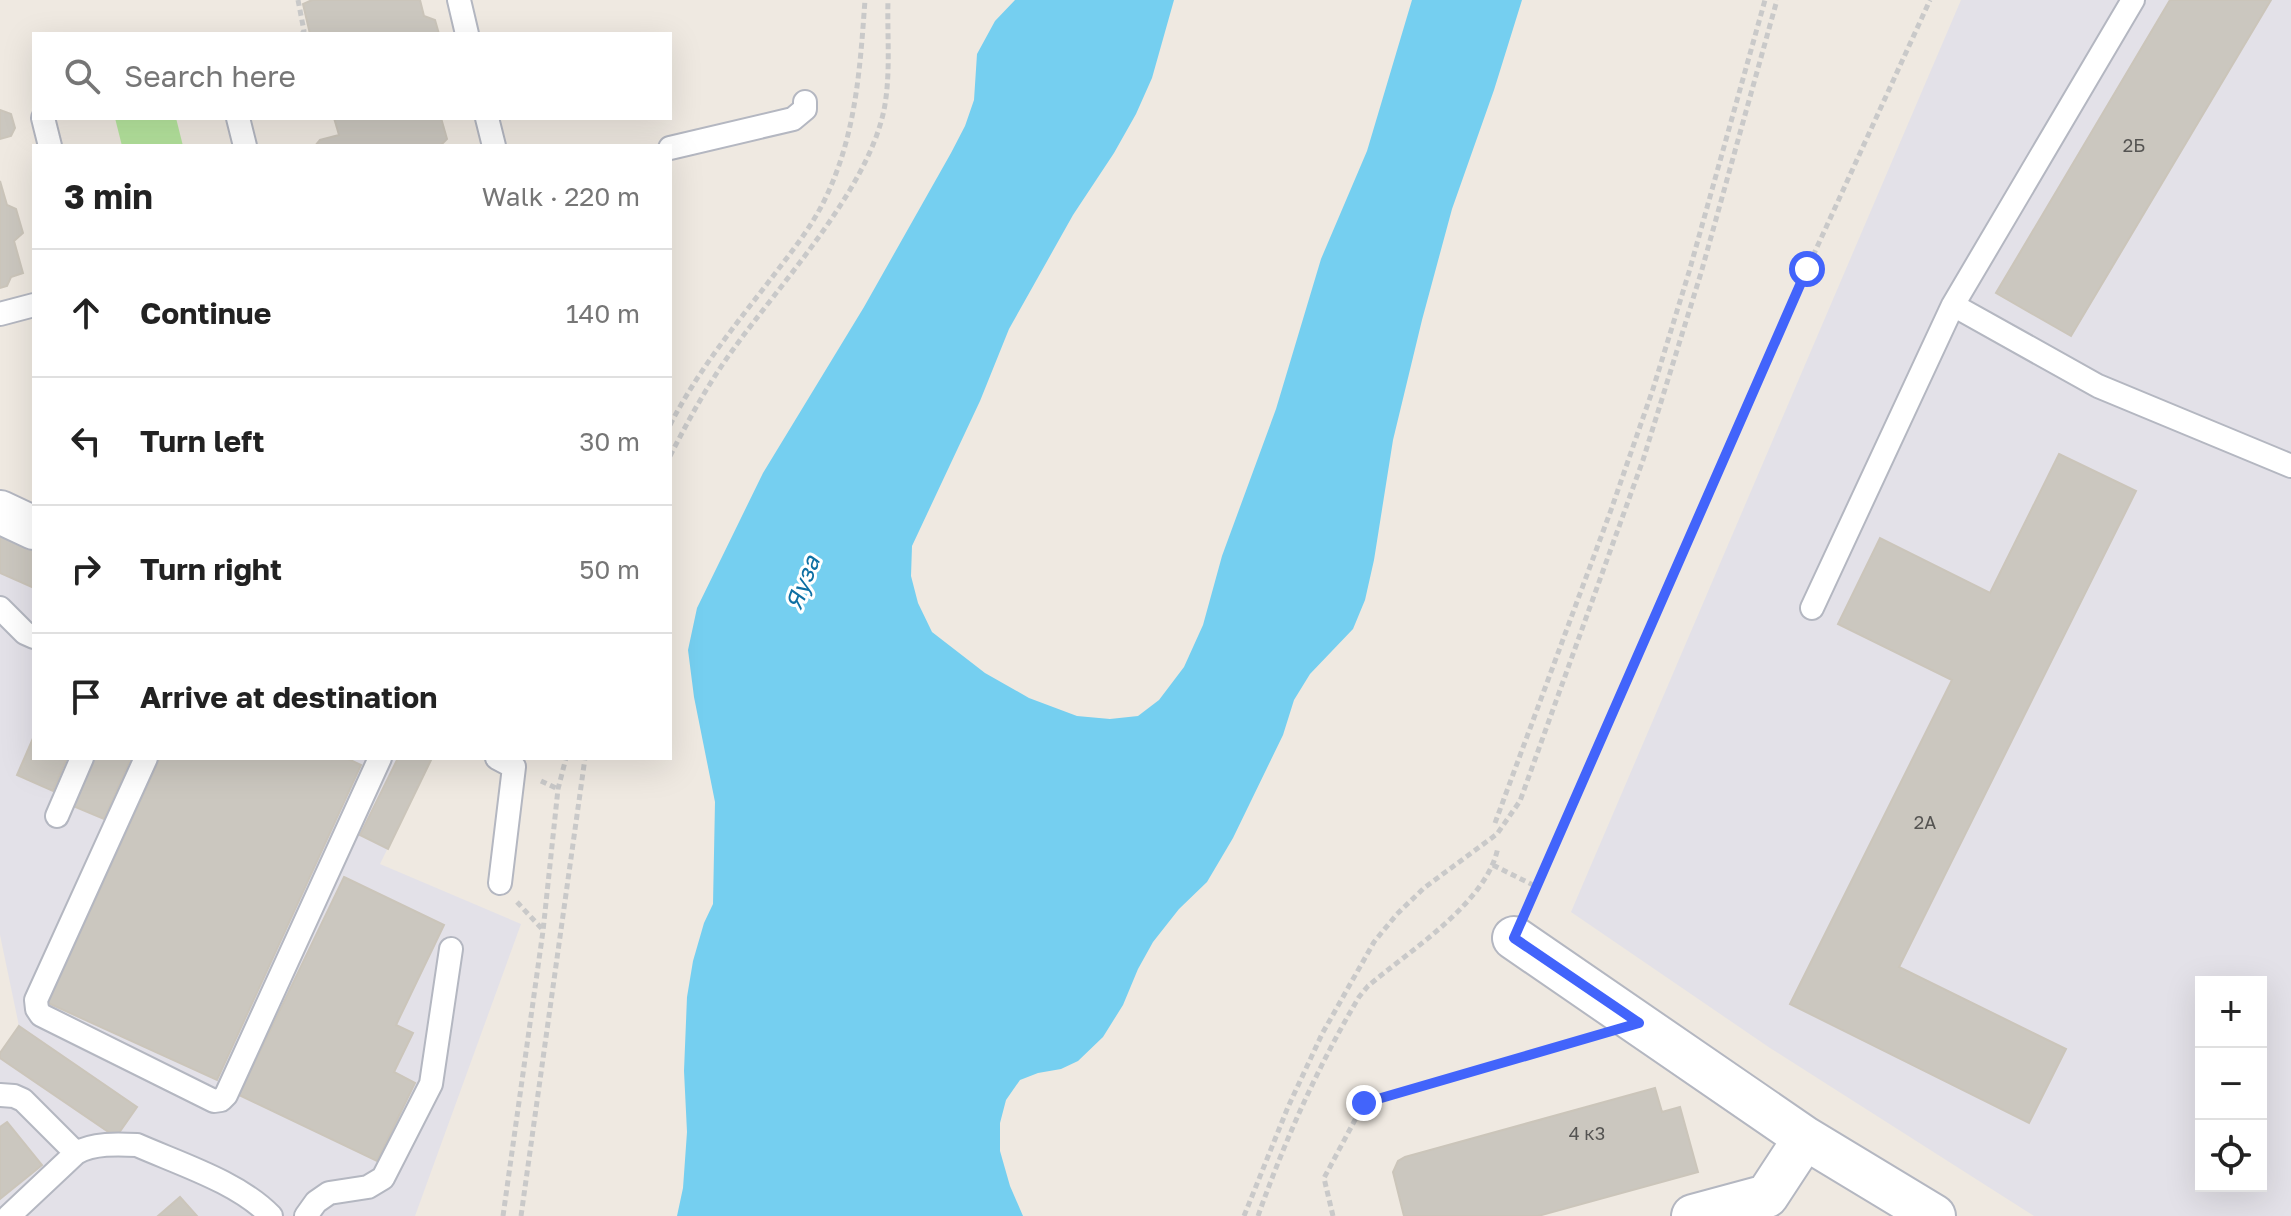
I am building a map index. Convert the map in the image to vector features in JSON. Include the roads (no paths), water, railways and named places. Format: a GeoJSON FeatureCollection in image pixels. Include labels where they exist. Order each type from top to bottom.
{"type":"FeatureCollection","features":[{"type":"Feature","properties":{"kind":"street"},"geometry":{"type":"LineString","coordinates":[[0,512],[32,527]]}},
{"type":"Feature","properties":{"kind":"street"},"geometry":{"type":"LineString","coordinates":[[1514,938],[1805,1138],[1934,1216]]}},
{"type":"Feature","properties":{"kind":"street"},"geometry":{"type":"LineString","coordinates":[[1693,1216],[1767,1196],[1805,1138]]}},
{"type":"Feature","properties":{"kind":"lane"},"geometry":{"type":"LineString","coordinates":[[459,0],[467,32]]}},
{"type":"Feature","properties":{"kind":"lane"},"geometry":{"type":"LineString","coordinates":[[1812,608],[1953,305],[2133,0]]}},
{"type":"Feature","properties":{"kind":"lane"},"geometry":{"type":"LineString","coordinates":[[672,148],[793,119],[805,109],[805,102]]}},
{"type":"Feature","properties":{"kind":"lane"},"geometry":{"type":"LineString","coordinates":[[44,120],[50,144]]}},
{"type":"Feature","properties":{"kind":"lane"},"geometry":{"type":"LineString","coordinates":[[238,120],[244,144]]}},
{"type":"Feature","properties":{"kind":"lane"},"geometry":{"type":"LineString","coordinates":[[488,120],[494,144]]}},
{"type":"Feature","properties":{"kind":"lane"},"geometry":{"type":"LineString","coordinates":[[1953,305],[2098,386],[2291,466]]}},
{"type":"Feature","properties":{"kind":"lane"},"geometry":{"type":"LineString","coordinates":[[0,314],[32,306]]}},
{"type":"Feature","properties":{"kind":"lane"},"geometry":{"type":"LineString","coordinates":[[0,608],[32,636]]}},
{"type":"Feature","properties":{"kind":"lane"},"geometry":{"type":"LineString","coordinates":[[57,816],[81,760]]}},
{"type":"Feature","properties":{"kind":"lane"},"geometry":{"type":"LineString","coordinates":[[145,760],[36,1000],[37,1009],[41,1015],[214,1101],[226,1095],[379,760]]}},
{"type":"Feature","properties":{"kind":"lane"},"geometry":{"type":"LineString","coordinates":[[500,883],[514,767],[501,760]]}},
{"type":"Feature","properties":{"kind":"lane"},"geometry":{"type":"LineString","coordinates":[[306,1216],[316,1202],[329,1193],[368,1187],[383,1178],[431,1084],[451,949]]}},
{"type":"Feature","properties":{"kind":"lane"},"geometry":{"type":"LineString","coordinates":[[0,1095],[23,1100],[76,1153]]}},
{"type":"Feature","properties":{"kind":"lane"},"geometry":{"type":"LineString","coordinates":[[9,1216],[84,1148],[137,1145],[242,1192],[271,1216]]}},
{"type":"Feature","properties":{"kind":"water","name":"Яуза"},"geometry":{"type":"Polygon","coordinates":[[[1015,0],[1174,0],[1152,78],[1136,114],[1073,215],[1009,329],[980,401],[912,546],[911,576],[918,603],[932,632],[985,673],[1029,698],[1077,716],[1110,719],[1138,716],[1159,700],[1184,667],[1203,625],[1222,556],[1276,409],[1321,259],[1367,151],[1412,0],[1522,0],[1452,209],[1422,320],[1393,440],[1365,600],[1353,629],[1310,674],[1294,700],[1283,735],[1233,838],[1207,882],[1179,909],[1153,942],[1123,1005],[1103,1037],[1078,1061],[1020,1080],[1006,1100],[1000,1123],[1000,1151],[1023,1216],[677,1216],[683,1188],[687,1132],[684,1071],[687,997],[693,961],[713,904],[715,802],[688,650],[697,608],[763,473],[864,307],[951,153],[974,100],[977,54],[995,21],[1015,0]]]}}]}
